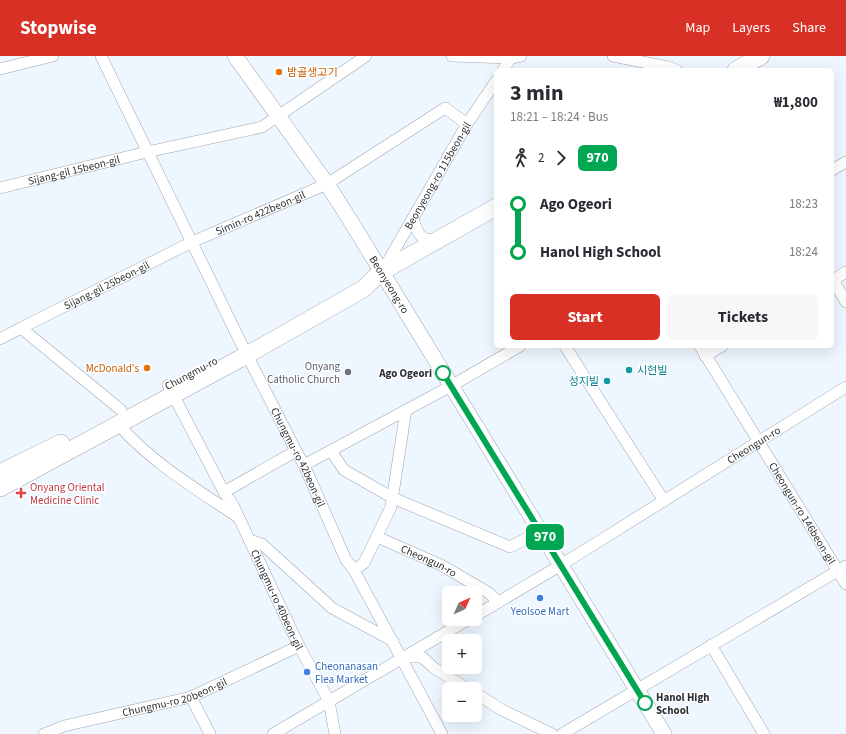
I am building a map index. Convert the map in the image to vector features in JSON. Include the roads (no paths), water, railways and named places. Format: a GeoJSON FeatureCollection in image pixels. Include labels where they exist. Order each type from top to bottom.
{"type":"FeatureCollection","features":[{"type":"Feature","properties":{"kind":"main road"},"geometry":{"type":"LineString","coordinates":[[740,68],[762,56]]}},
{"type":"Feature","properties":{"kind":"main road","name":"Chungmu-ro"},"geometry":{"type":"LineString","coordinates":[[0,488],[119,418],[244,350],[358,279],[381,272],[494,208]]}},
{"type":"Feature","properties":{"kind":"main road","name":"Chungmu-ro"},"geometry":{"type":"LineString","coordinates":[[0,473],[119,418]]}},
{"type":"Feature","properties":{"kind":"street"},"geometry":{"type":"LineString","coordinates":[[0,69],[53,56]]}},
{"type":"Feature","properties":{"kind":"street"},"geometry":{"type":"LineString","coordinates":[[101,56],[244,350]]}},
{"type":"Feature","properties":{"kind":"street","name":"Beonyeong-ro"},"geometry":{"type":"LineString","coordinates":[[235,56],[328,184],[664,734]]}},
{"type":"Feature","properties":{"kind":"street"},"geometry":{"type":"LineString","coordinates":[[147,152],[262,127],[366,56]]}},
{"type":"Feature","properties":{"kind":"street"},"geometry":{"type":"LineString","coordinates":[[452,56],[516,57]]}},
{"type":"Feature","properties":{"kind":"street"},"geometry":{"type":"LineString","coordinates":[[613,56],[671,68]]}},
{"type":"Feature","properties":{"kind":"street"},"geometry":{"type":"LineString","coordinates":[[505,68],[516,57]]}},
{"type":"Feature","properties":{"kind":"street","name":"Beonyeong-ro 115beon-gil"},"geometry":{"type":"LineString","coordinates":[[381,272],[467,124],[494,83]]}},
{"type":"Feature","properties":{"kind":"street"},"geometry":{"type":"LineString","coordinates":[[328,184],[445,108],[467,124]]}},
{"type":"Feature","properties":{"kind":"street","name":"Sijang-gil 15beon-gil"},"geometry":{"type":"LineString","coordinates":[[0,188],[147,152]]}},
{"type":"Feature","properties":{"kind":"street"},"geometry":{"type":"LineString","coordinates":[[834,169],[846,162]]}},
{"type":"Feature","properties":{"kind":"street","name":"Simin-ro 422beon-gil"},"geometry":{"type":"LineString","coordinates":[[192,242],[328,184]]}},
{"type":"Feature","properties":{"kind":"street"},"geometry":{"type":"LineString","coordinates":[[413,218],[415,228],[421,237],[430,241],[441,238]]}},
{"type":"Feature","properties":{"kind":"street","name":"Sijang-gil 25beon-gil"},"geometry":{"type":"LineString","coordinates":[[0,339],[192,242]]}},
{"type":"Feature","properties":{"kind":"street"},"geometry":{"type":"LineString","coordinates":[[834,279],[846,272]]}},
{"type":"Feature","properties":{"kind":"street"},"geometry":{"type":"LineString","coordinates":[[834,283],[846,302]]}},
{"type":"Feature","properties":{"kind":"street"},"geometry":{"type":"LineString","coordinates":[[21,328],[119,418],[133,441],[160,464],[239,517]]}},
{"type":"Feature","properties":{"kind":"street"},"geometry":{"type":"LineString","coordinates":[[304,465],[451,386],[517,348]]}},
{"type":"Feature","properties":{"kind":"street"},"geometry":{"type":"LineString","coordinates":[[566,348],[664,501]]}},
{"type":"Feature","properties":{"kind":"street"},"geometry":{"type":"LineString","coordinates":[[702,351],[714,348]]}},
{"type":"Feature","properties":{"kind":"street","name":"Chungmu-ro 42beon-gil"},"geometry":{"type":"LineString","coordinates":[[244,350],[304,465],[346,560],[354,570],[403,658],[442,734]]}},
{"type":"Feature","properties":{"kind":"street","name":"Cheongun-ro 146beon-gil"},"geometry":{"type":"LineString","coordinates":[[702,351],[758,442],[842,568],[846,584]]}},
{"type":"Feature","properties":{"kind":"street","name":"Chungmu-ro 40beon-gil"},"geometry":{"type":"LineString","coordinates":[[170,390],[224,492],[233,505],[299,646],[329,701],[336,734]]}},
{"type":"Feature","properties":{"kind":"street","name":"Cheongun-ro"},"geometry":{"type":"LineString","coordinates":[[482,612],[561,565],[758,442],[845,390]]}},
{"type":"Feature","properties":{"kind":"street"},"geometry":{"type":"LineString","coordinates":[[354,570],[364,562],[378,537],[391,507],[406,410]]}},
{"type":"Feature","properties":{"kind":"street"},"geometry":{"type":"LineString","coordinates":[[331,451],[344,470],[393,498],[510,547],[541,531]]}},
{"type":"Feature","properties":{"kind":"street"},"geometry":{"type":"LineString","coordinates":[[224,492],[296,452]]}},
{"type":"Feature","properties":{"kind":"street","name":"Cheongun-ro"},"geometry":{"type":"LineString","coordinates":[[378,537],[442,565],[490,593],[498,602]]}},
{"type":"Feature","properties":{"kind":"street","name":"Chungmu-ro 40beon-gil"},"geometry":{"type":"LineString","coordinates":[[249,540],[262,544],[332,608],[393,642]]}},
{"type":"Feature","properties":{"kind":"street"},"geometry":{"type":"LineString","coordinates":[[562,734],[842,568]]}},
{"type":"Feature","properties":{"kind":"street"},"geometry":{"type":"LineString","coordinates":[[273,734],[457,626]]}},
{"type":"Feature","properties":{"kind":"street"},"geometry":{"type":"LineString","coordinates":[[712,645],[764,734]]}},
{"type":"Feature","properties":{"kind":"street","name":"Chungmu-ro 20beon-gil"},"geometry":{"type":"LineString","coordinates":[[44,734],[67,730],[191,697],[299,646]]}},
{"type":"Feature","properties":{"kind":"street"},"geometry":{"type":"LineString","coordinates":[[403,658],[422,657],[434,668],[457,682]]}},
{"type":"Feature","properties":{"kind":"street"},"geometry":{"type":"LineString","coordinates":[[191,697],[210,734]]}},
{"type":"Feature","properties":{"kind":"street"},"geometry":{"type":"LineString","coordinates":[[482,697],[502,710],[552,734]]}},
{"type":"Feature","properties":{"kind":"place","name":"밤골생고기"},"geometry":{"type":"Point","coordinates":[279,72]}},
{"type":"Feature","properties":{"kind":"place","name":"McDonald's"},"geometry":{"type":"Point","coordinates":[147,368]}},
{"type":"Feature","properties":{"kind":"place","name":"시현빌"},"geometry":{"type":"Point","coordinates":[629,370]}},
{"type":"Feature","properties":{"kind":"place","name":"Onyang Catholic Church"},"geometry":{"type":"Point","coordinates":[348,372]}},
{"type":"Feature","properties":{"kind":"place","name":"Ago Ogeori"},"geometry":{"type":"Point","coordinates":[443,373]}},
{"type":"Feature","properties":{"kind":"place","name":"성지빌"},"geometry":{"type":"Point","coordinates":[607,381]}},
{"type":"Feature","properties":{"kind":"place","name":"Onyang Oriental Medicine Clinic"},"geometry":{"type":"Point","coordinates":[21,493]}},
{"type":"Feature","properties":{"kind":"place","name":"Yeolsoe Mart"},"geometry":{"type":"Point","coordinates":[540,598]}},
{"type":"Feature","properties":{"kind":"place","name":"Cheonanasan Flea Market"},"geometry":{"type":"Point","coordinates":[307,672]}},
{"type":"Feature","properties":{"kind":"place","name":"Hanol High School"},"geometry":{"type":"Point","coordinates":[645,703]}}]}
